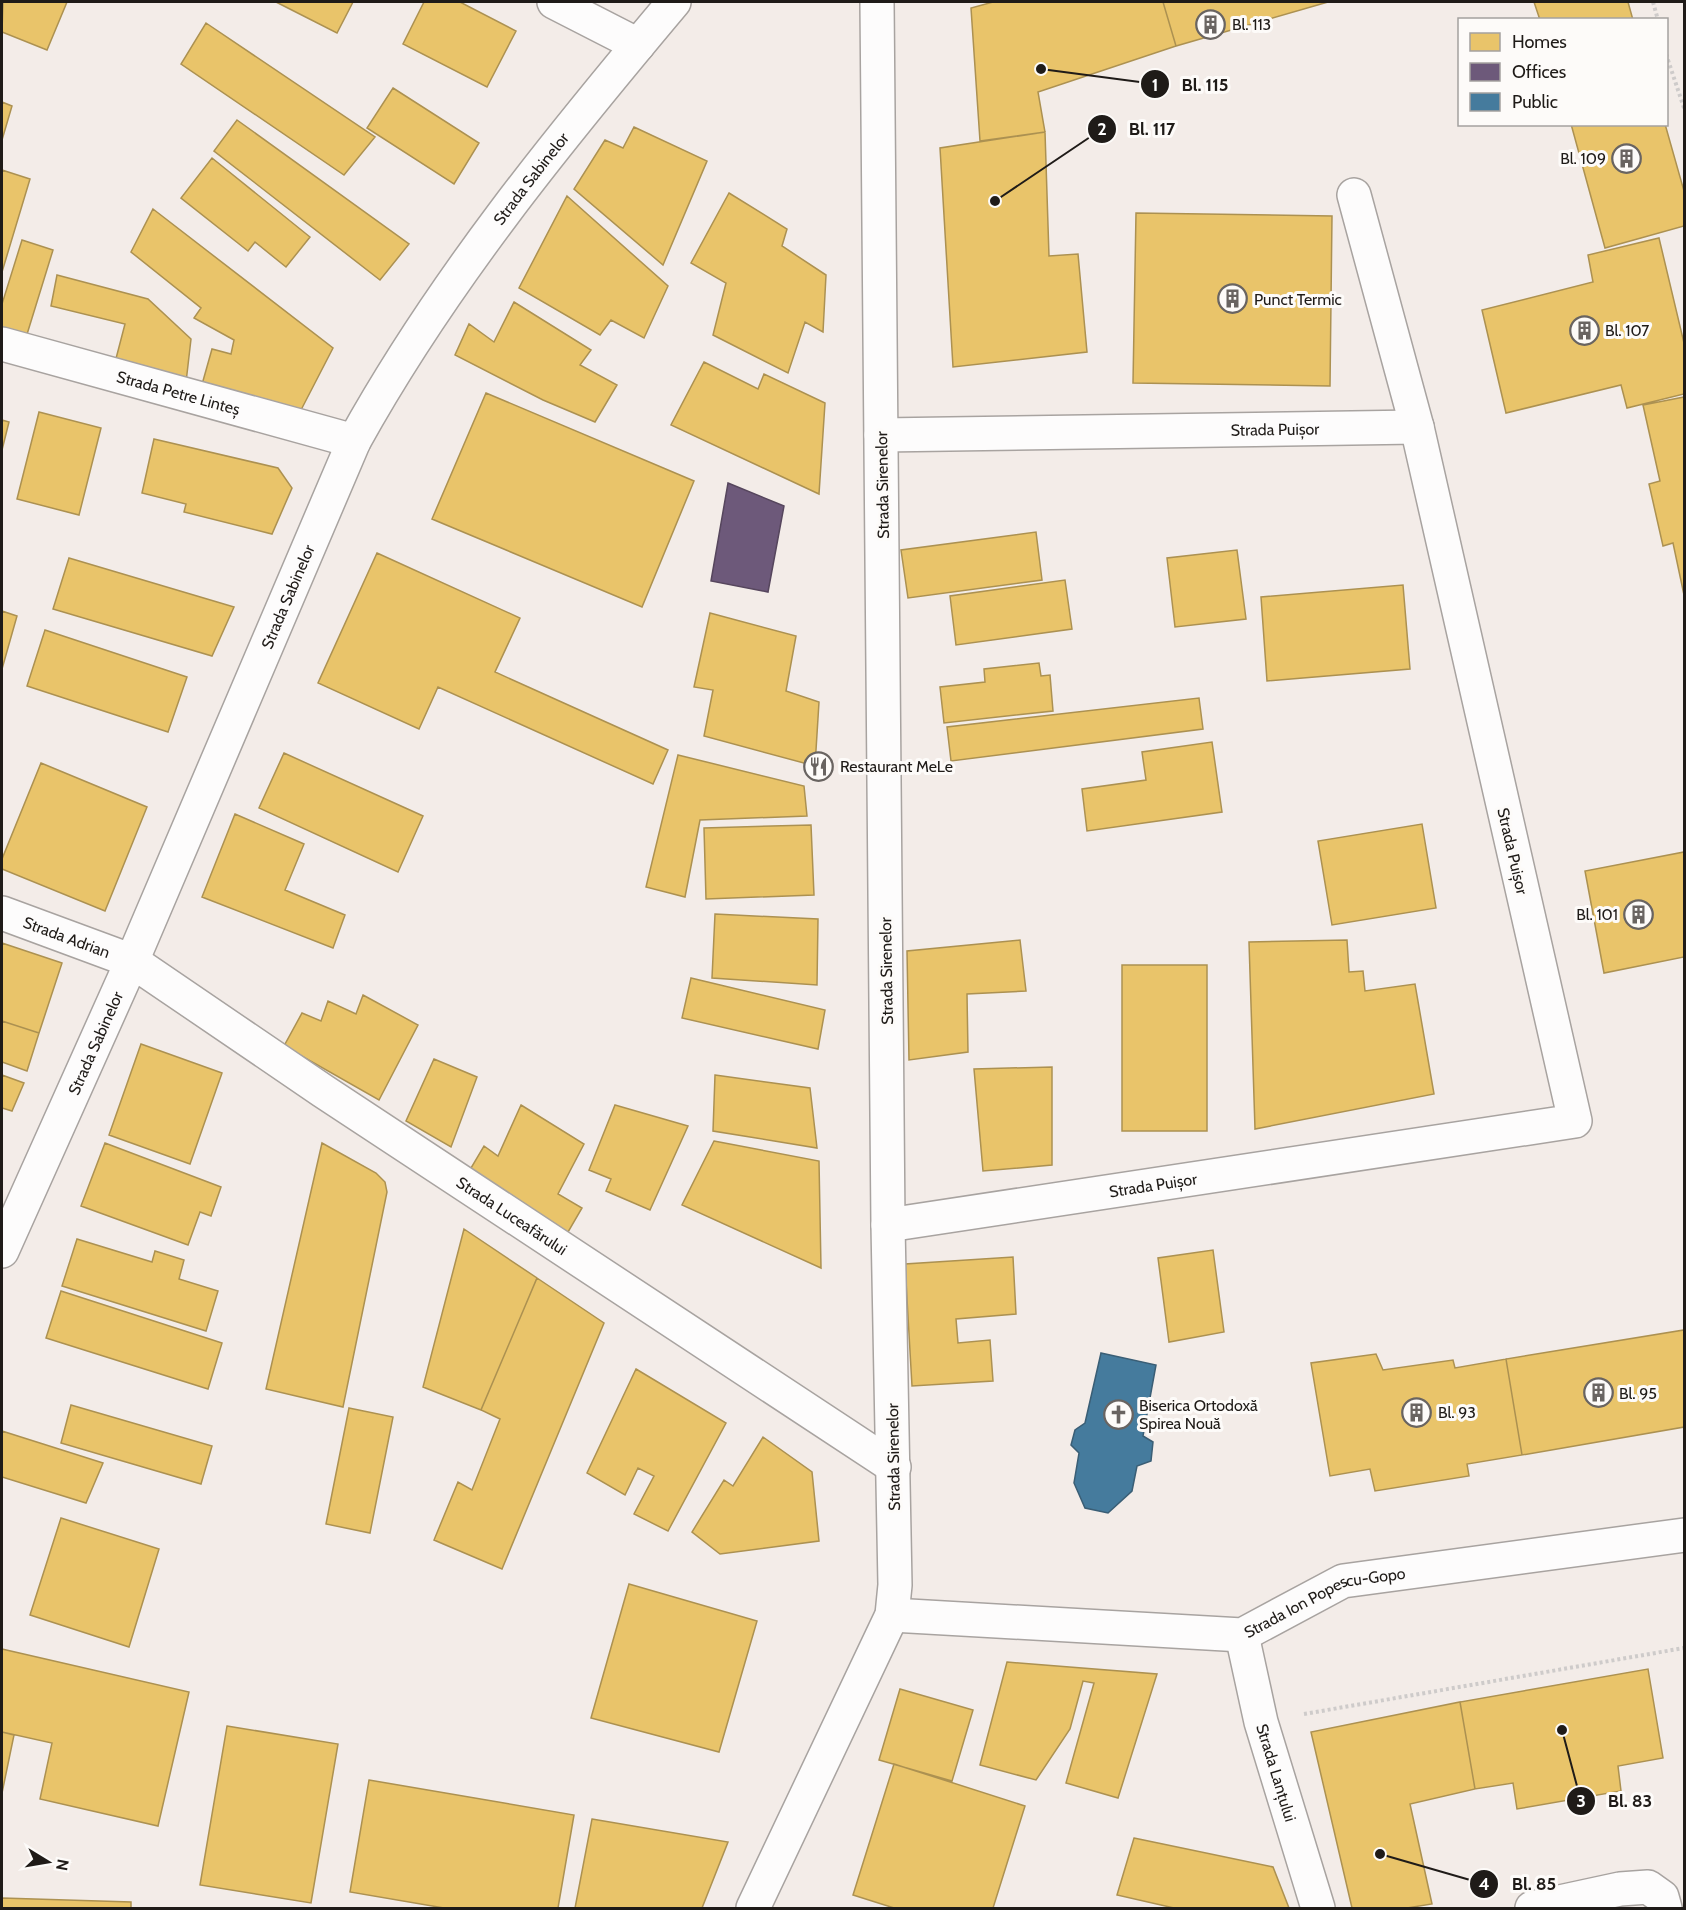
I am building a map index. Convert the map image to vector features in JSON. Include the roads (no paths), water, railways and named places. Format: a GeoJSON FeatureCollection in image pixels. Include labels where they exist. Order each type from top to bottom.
{"type":"FeatureCollection","features":[{"type":"Feature","properties":{"kind":"street"},"geometry":{"type":"LineString","coordinates":[[554,2],[638,45]]}},
{"type":"Feature","properties":{"kind":"street","name":"Strada Sabinelor"},"geometry":{"type":"LineString","coordinates":[[2,1251],[132,961],[354,441],[392,372],[544,159],[674,2]]}},
{"type":"Feature","properties":{"kind":"street","name":"Strada Sirenelor"},"geometry":{"type":"LineString","coordinates":[[753,1908],[892,1616],[895,1585],[888,1225],[878,2]]}},
{"type":"Feature","properties":{"kind":"street"},"geometry":{"type":"LineString","coordinates":[[1354,195],[1417,427]]}},
{"type":"Feature","properties":{"kind":"street","name":"Strada Petre Linteș"},"geometry":{"type":"LineString","coordinates":[[2,344],[354,441]]}},
{"type":"Feature","properties":{"kind":"street","name":"Strada Puișor"},"geometry":{"type":"LineString","coordinates":[[881,435],[1417,427],[1575,1121],[888,1225]]}},
{"type":"Feature","properties":{"kind":"street","name":"Strada Adrian"},"geometry":{"type":"LineString","coordinates":[[2,913],[132,961]]}},
{"type":"Feature","properties":{"kind":"street","name":"Strada Luceafărului"},"geometry":{"type":"LineString","coordinates":[[132,961],[323,1091],[894,1467]]}},
{"type":"Feature","properties":{"kind":"street","name":"Strada Ion Popescu-Gopo"},"geometry":{"type":"LineString","coordinates":[[892,1616],[1242,1635],[1343,1581],[1684,1535]]}},
{"type":"Feature","properties":{"kind":"street","name":"Strada Lanțului"},"geometry":{"type":"LineString","coordinates":[[1242,1635],[1262,1722],[1318,1908]]}},
{"type":"Feature","properties":{"kind":"street"},"geometry":{"type":"LineString","coordinates":[[1544,1907],[1620,1889],[1647,1887],[1662,1897],[1665,1908]]}},
{"type":"Feature","properties":{"kind":"place","name":"Bl. 113"},"geometry":{"type":"Point","coordinates":[1211,24]}},
{"type":"Feature","properties":{"kind":"place","name":"Bl. 115"},"geometry":{"type":"Point","coordinates":[1041,69]}},
{"type":"Feature","properties":{"kind":"place","name":"Bl. 109"},"geometry":{"type":"Point","coordinates":[1627,158]}},
{"type":"Feature","properties":{"kind":"place","name":"Bl. 117"},"geometry":{"type":"Point","coordinates":[995,201]}},
{"type":"Feature","properties":{"kind":"place","name":"Punct Termic"},"geometry":{"type":"Point","coordinates":[1233,299]}},
{"type":"Feature","properties":{"kind":"place","name":"Bl. 107"},"geometry":{"type":"Point","coordinates":[1584,330]}},
{"type":"Feature","properties":{"kind":"place","name":"Restaurant MeLe"},"geometry":{"type":"Point","coordinates":[819,766]}},
{"type":"Feature","properties":{"kind":"place","name":"Bl. 101"},"geometry":{"type":"Point","coordinates":[1639,914]}},
{"type":"Feature","properties":{"kind":"place","name":"Bl. 95"},"geometry":{"type":"Point","coordinates":[1598,1393]}},
{"type":"Feature","properties":{"kind":"place","name":"Bl. 93"},"geometry":{"type":"Point","coordinates":[1417,1412]}},
{"type":"Feature","properties":{"kind":"place","name":"Biserica Ortodoxă Spirea Nouă"},"geometry":{"type":"Point","coordinates":[1118,1414]}},
{"type":"Feature","properties":{"kind":"place","name":"Bl. 83"},"geometry":{"type":"Point","coordinates":[1562,1730]}},
{"type":"Feature","properties":{"kind":"place","name":"Bl. 85"},"geometry":{"type":"Point","coordinates":[1380,1854]}}]}
